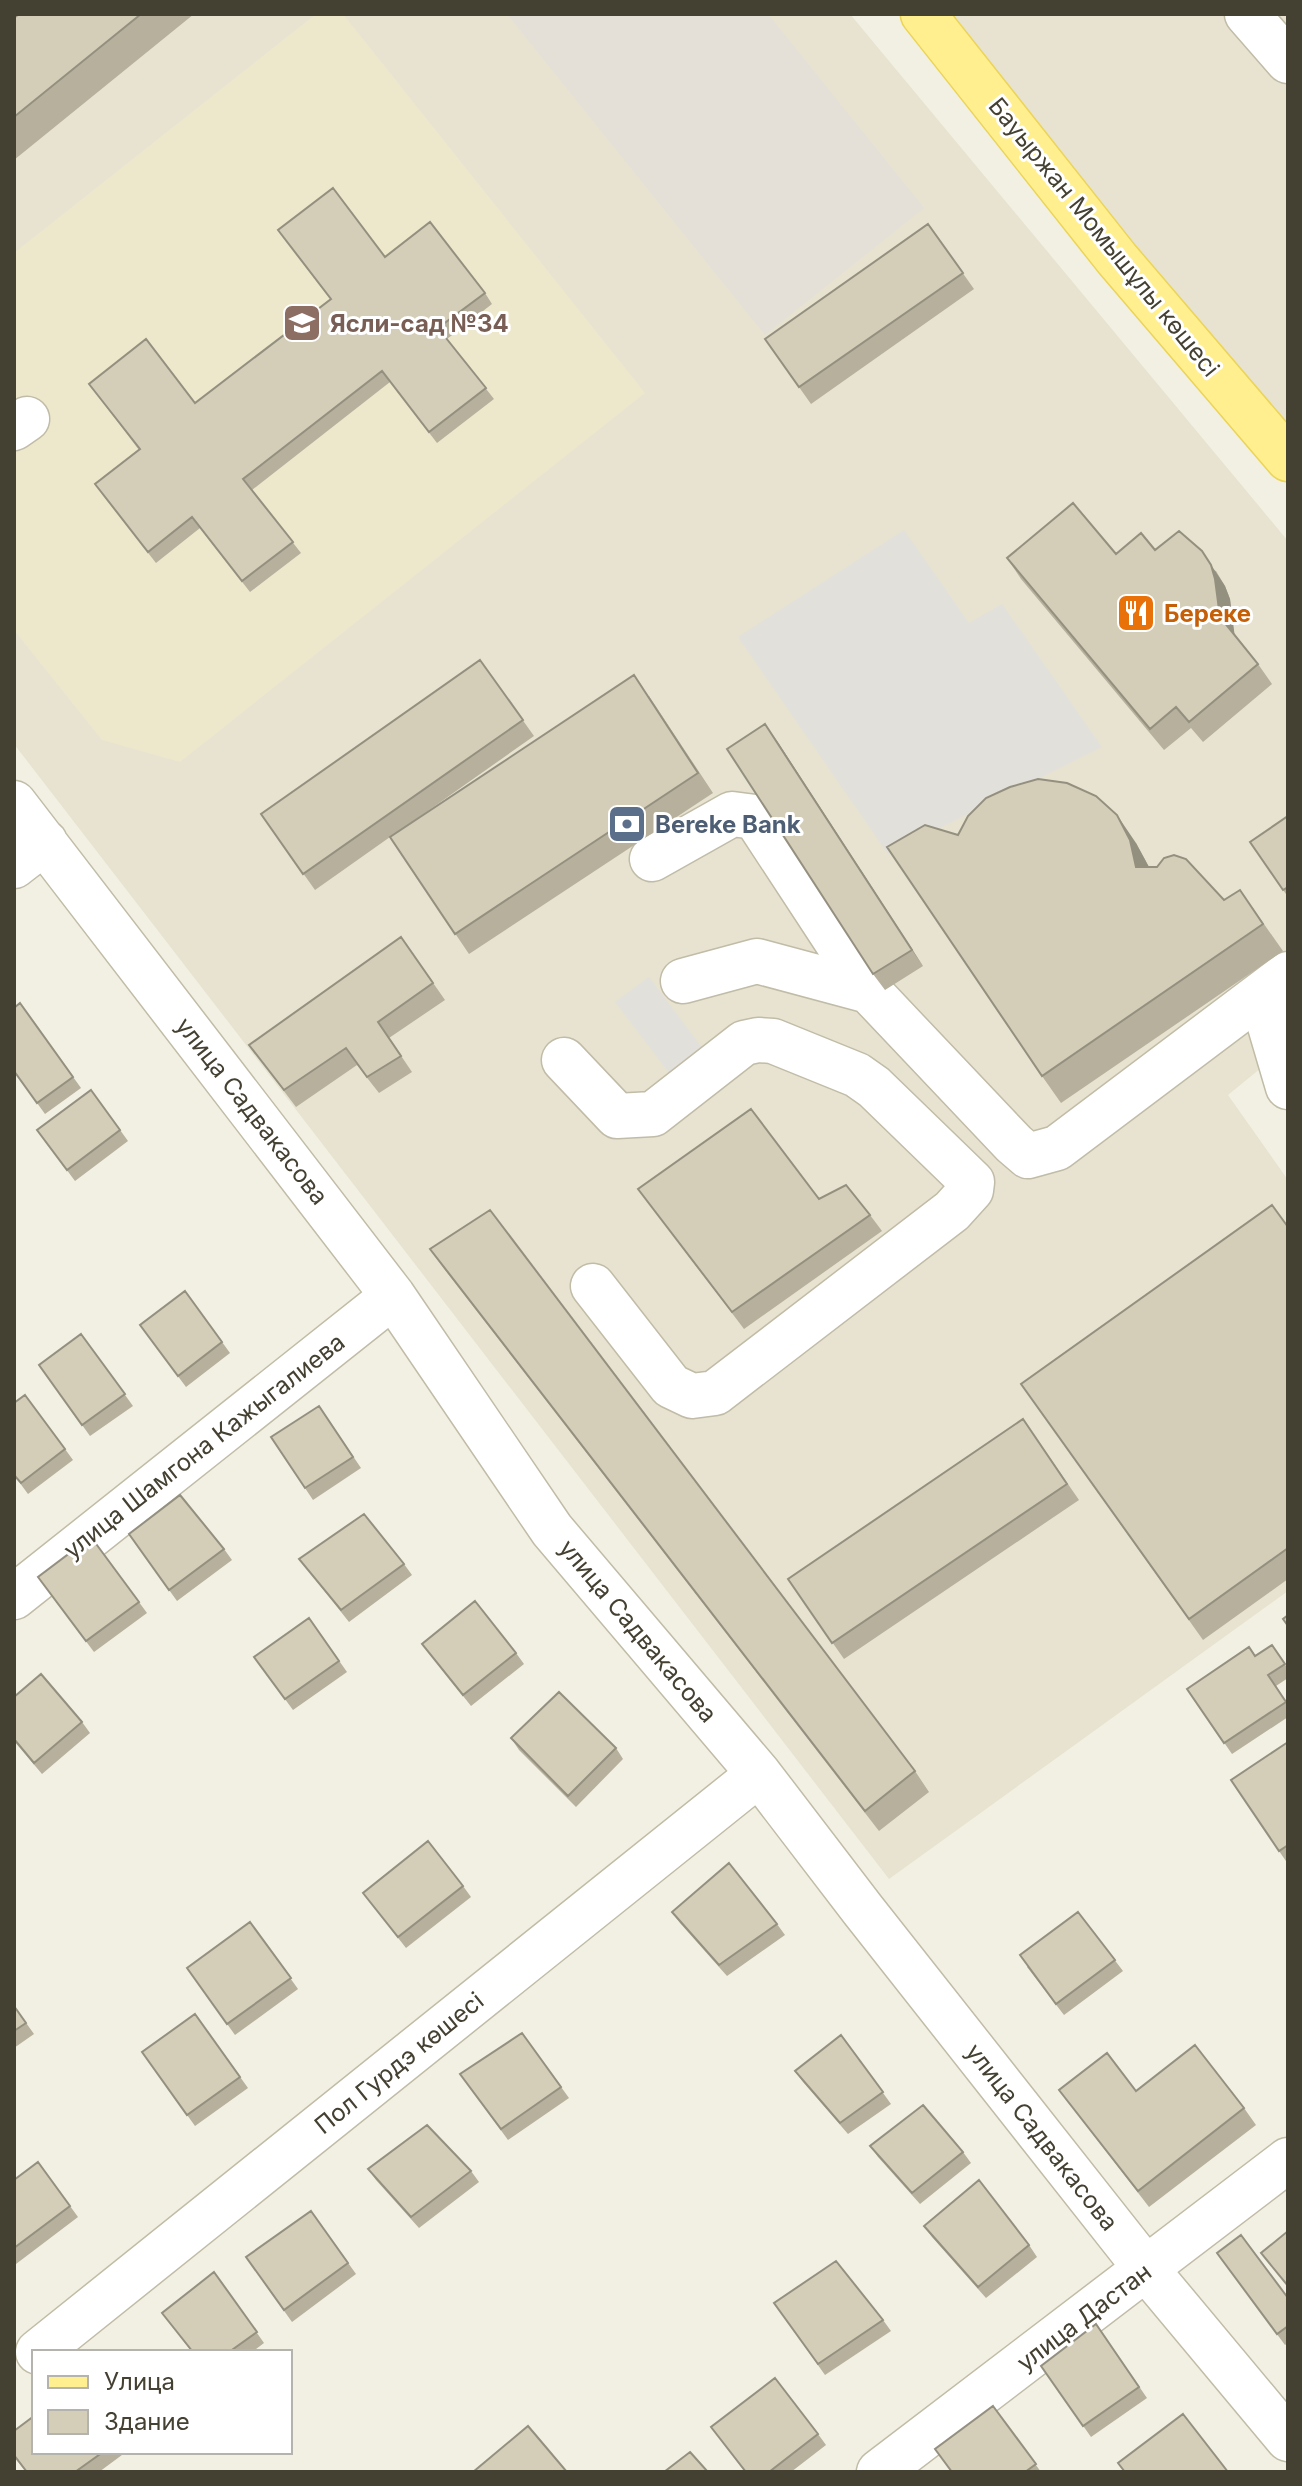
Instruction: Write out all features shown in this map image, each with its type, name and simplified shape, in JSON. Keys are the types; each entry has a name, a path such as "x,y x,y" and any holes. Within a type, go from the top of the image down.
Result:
{"main road":[{"name":"Бауыржан Момышұлы көшесі","path":"923,14 1117,259 1288,459"}],"street":[{"path":"1247,14 1288,61"},
{"name":"улица Садвакасова","path":"14,803 29,854 393,1296 552,1530 759,1774 1147,2270 1288,2439"},
{"path":"652,859 732,814 755,817 869,991 1028,1156 1057,1148 1286,976"},
{"path":"683,981 757,961 869,991"},
{"path":"1286,976 1270,1026 1288,1087"},
{"path":"564,1060 617,1116 653,1114 744,1043 773,1041 857,1075 874,1087 972,1182"},
{"path":"593,1286 671,1386 692,1396 715,1393 952,1211 971,1190 972,1182 1014,1144"},
{"name":"улица Шамгона Кажыгалиева","path":"14,1597 393,1296"},
{"name":"Пол Гурдэ көшесі","path":"41,2350 759,1774"},
{"name":"улица Дастан","path":"879,2472 1288,2160"},
{"name":"Пол Гурдэ көшесі","path":"14,2371 32,2357"}],"shaded area":[{"path":"14,14 850,14 1288,541 1288,1046 1228,1095 1288,1180 1288,1591 889,1879 14,744"},
{"name":"Ясли-сад №34","path":"316,14 343,14 645,393 180,762 102,740 14,630 14,253"},
{"path":"507,14 768,14 924,208 765,335"},
{"path":"939,14 1288,14 1288,450"},
{"path":"904,530 969,623 1002,604 1102,747 888,854 738,637"},
{"path":"649,977 709,1057 676,1082 615,1002"}],"building":[{"path":"19,14 141,14 14,117 14,18"},
{"path":"333,188 385,257 430,222 485,293 438,328 486,388 429,432 382,371 243,479 293,542 242,581 192,517 148,552 95,484 140,449 89,384 146,339 195,403 331,299 278,230"},
{"path":"928,224 963,273 799,387 765,339"},
{"path":"1073,503 1116,554 1141,533 1155,550 1179,531 1202,551 1211,565 1220,617 1258,664 1189,722 1176,707 1150,729 1007,558"},
{"path":"480,660 523,720 303,874 261,814"},
{"path":"634,675 698,773 455,934 390,837"},
{"path":"765,724 912,950 873,974 727,749"},
{"path":"1038,779 1067,783 1096,796 1117,815 1130,840 1136,867 1157,867 1164,858 1174,855 1186,859 1224,900 1240,890 1263,924 1042,1076 887,847 925,825 958,835 968,816 986,798"},
{"path":"1288,816 1288,887 1283,890 1250,842"},
{"path":"401,937 433,983 378,1022 401,1056 367,1077 346,1048 284,1090 249,1045"},
{"path":"20,1003 73,1077 37,1103 14,1071 14,1008"},
{"path":"91,1090 120,1130 67,1170 37,1130"},
{"path":"751,1109 819,1199 846,1185 870,1215 732,1312 638,1189"},
{"path":"1272,1205 1288,1227 1288,1548 1189,1619 1021,1384"},
{"path":"490,1210 915,1771 865,1811 430,1249"},
{"path":"185,1291 222,1342 178,1376 140,1325"},
{"path":"81,1334 125,1394 82,1425 39,1365"},
{"path":"25,1395 65,1449 21,1483 14,1475 14,1403"},
{"path":"319,1406 353,1457 305,1488 271,1437"},
{"path":"1023,1419 1067,1484 832,1643 788,1579"},
{"path":"180,1495 224,1549 169,1590 129,1534"},
{"path":"364,1514 404,1564 341,1610 299,1559"},
{"path":"91,1537 139,1602 86,1641 38,1577"},
{"path":"475,1601 516,1653 463,1695 422,1644"},
{"path":"309,1618 339,1661 285,1699 254,1657"},
{"path":"1272,1645 1285,1664 1268,1675 1286,1702 1224,1743 1187,1689 1249,1647 1255,1656"},
{"path":"41,1674 82,1722 34,1763 14,1739 14,1697"},
{"path":"559,1692 616,1748 568,1796 511,1738"},
{"path":"1288,1742 1288,1845 1279,1851 1231,1780"},
{"path":"428,1841 463,1886 398,1937 363,1893"},
{"path":"729,1863 777,1924 719,1965 672,1912"},
{"path":"1078,1912 1115,1960 1056,2004 1020,1955"},
{"path":"250,1922 291,1978 227,2024 187,1968"},
{"path":"14,2006 26,2023 14,2031"},
{"path":"195,2014 240,2077 187,2115 142,2052"},
{"path":"522,2033 561,2087 501,2129 460,2074"},
{"path":"841,2035 883,2092 840,2123 795,2071"},
{"path":"1195,2045 1244,2108 1138,2191 1059,2090 1107,2053 1136,2091"},
{"path":"923,2105 963,2152 912,2193 870,2146"},
{"path":"427,2125 471,2171 411,2217 368,2169"},
{"path":"38,2162 70,2206 14,2248 14,2180"},
{"path":"979,2180 1029,2245 978,2287 924,2226"},
{"path":"311,2211 348,2263 284,2310 246,2257"},
{"path":"1288,2231 1288,2286 1261,2253"},
{"path":"1241,2235 1288,2298 1288,2326 1277,2334 1217,2253"},
{"path":"836,2261 883,2320 818,2364 774,2303"},
{"path":"214,2272 257,2332 232,2350 191,2350 162,2313"},
{"path":"1096,2324 1139,2387 1083,2426 1041,2366"},
{"path":"775,2378 818,2434 769,2472 746,2472 711,2427"},
{"path":"993,2406 1036,2464 1025,2472 952,2472 935,2449"},
{"path":"1183,2414 1228,2472 1125,2472 1118,2463"},
{"path":"32,2418 32,2454 100,2454 75,2472 27,2472 14,2455 14,2431"},
{"path":"528,2426 567,2472 473,2472"},
{"path":"690,2452 708,2472 664,2472"}],"place":[{"name":"Ясли-сад №34","path":"302,323"},
{"name":"Береке","path":"1136,613"},
{"name":"Bereke Bank","path":"627,824"}]}
